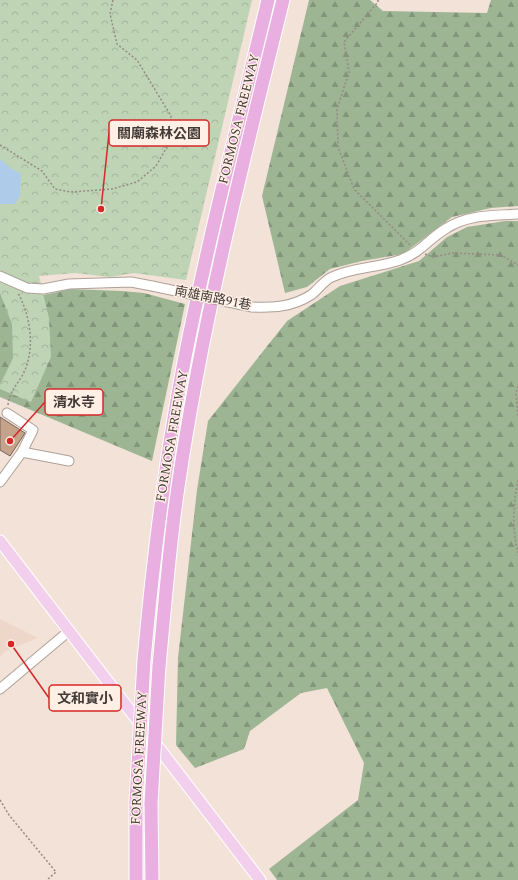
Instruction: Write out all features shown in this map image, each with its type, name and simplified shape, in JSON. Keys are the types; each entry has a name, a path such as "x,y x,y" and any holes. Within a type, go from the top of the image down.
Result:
{"highway":[{"name":"FORMOSA FREEWAY","path":"152,880 152,803 159,666 178,486 198,368 233,208 283,0"},
{"name":"FORMOSA FREEWAY","path":"136,880 136,802 144,660 154,549 162,486 184,362 218,200 266,3"}],"main road":[{"path":"0,540 260,880"}],"street":[{"name":"南雄南路91巷","path":"0,276 27,288 44,289 70,284 131,282 252,307 275,308 287,305 311,295 330,278 342,273 399,260 418,252 446,228 458,222 486,215 518,214"},
{"path":"0,482 22,452 33,430 7,413"},
{"path":"22,452 69,461"},
{"path":"0,689 69,631"}],"path":[{"path":"0,145 42,171 55,189 71,192 112,189 137,182 156,166 171,140 171,116 136,60 117,44 110,14 112,0"},
{"path":"378,0 378,2 344,42 349,72 338,109 338,147 354,189 418,252 433,257 452,253 501,255 518,265"},
{"path":"7,413 8,396 23,375 31,352 28,321 20,297 11,281"},
{"path":"518,386 516,393 518,418"},
{"path":"518,480 514,497 514,539 518,552"},
{"path":"0,800 9,815 56,872 47,880"}],"shaded area":[{"path":"0,619 38,638 5,651 0,657"}],"green space":[{"path":"0,0 252,0 186,280 134,273 110,277 75,273 39,276 49,318 51,357 31,402 0,389 0,385 13,358 12,324 0,293"},
{"path":"309,0 370,0 383,11 487,13 491,0 518,0 518,206 491,208 452,217 403,254 362,261 330,269 307,287 285,293 262,196"},
{"path":"505,221 518,221 518,880 277,880 269,869 358,800 364,763 327,688 301,693 250,731 244,749 195,768 176,745 178,658 197,490 208,421 287,321 340,286 419,261 447,237 467,227"},
{"path":"0,285 25,296 44,295 71,289 122,291 144,293 185,304 152,461 0,397"}],"water":[{"path":"0,159 21,174 20,195 15,204 0,204"}],"building":[{"path":"0,417 25,433 10,456 0,450"}],"place":[{"name":"關廟森林公園","path":"101,209"},
{"name":"清水寺","path":"10,441"},
{"name":"文和實小","path":"11,644"}]}
